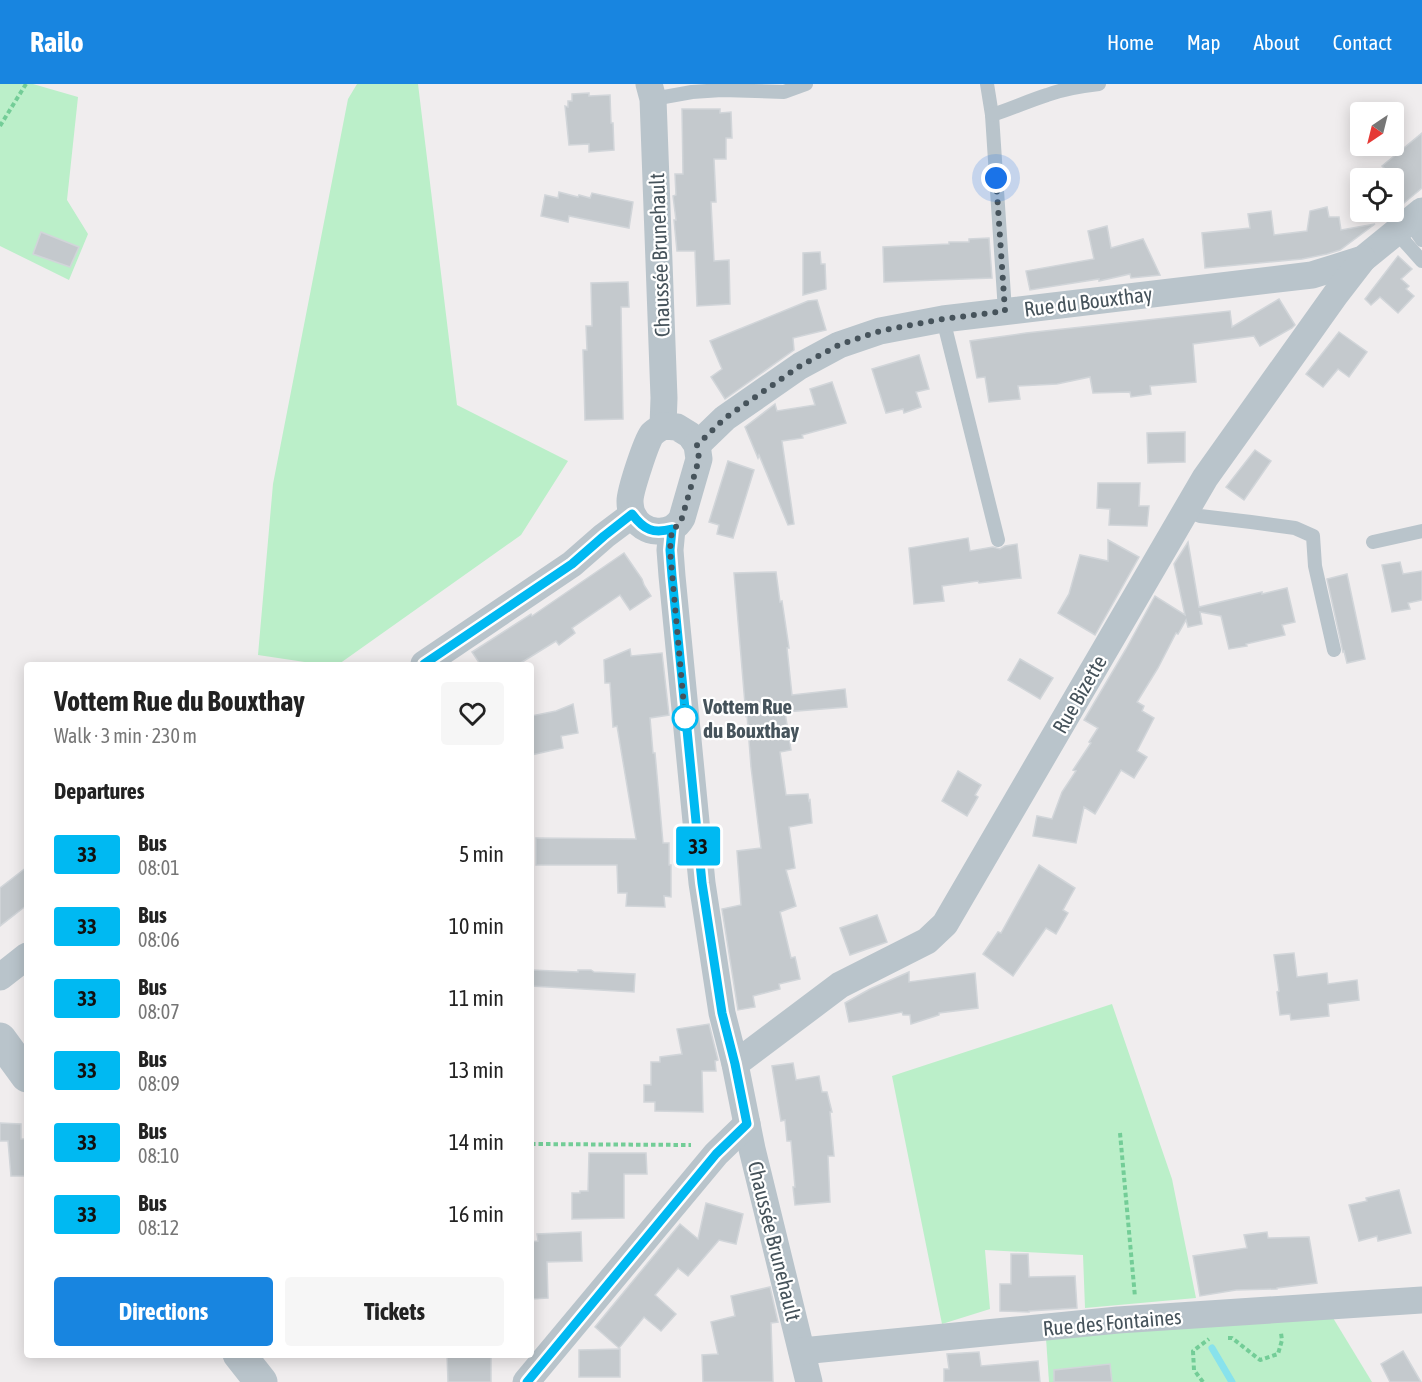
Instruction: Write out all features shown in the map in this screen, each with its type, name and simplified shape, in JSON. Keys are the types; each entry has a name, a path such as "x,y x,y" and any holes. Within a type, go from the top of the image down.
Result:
{"street":[{"name":"Chaussée Brunehault","path":"651,91 664,398 663,426"},
{"name":"Rue du Bouxthay","path":"697,445 725,418 800,366 839,345 880,331 943,319 1312,275 1363,259 1414,229"},
{"name":"Rue Bizette","path":"735,1064 840,986 927,941 945,924 1205,478 1363,259"},
{"path":"672,529 660,532 649,530 639,524 632,514 630,500 644,449 652,433 663,426 677,427 690,435 697,445"},
{"name":"Chaussée Brunehault","path":"697,445 699,459 682,518 679,525 672,529 670,550 702,883 722,1013 809,1382"},
{"path":"427,662 572,564 632,514"},
{"path":"0,976 24,958"},
{"path":"0,1039 24,1072"},
{"path":"526,1382 716,1154 747,1124"},
{"name":"Rue des Fontaines","path":"802,1351 1137,1319 1422,1300"},
{"path":"242,1358 261,1382"}],"lane":[{"path":"651,91 784,92 806,84"},
{"path":"987,84 992,115 1005,311"},
{"path":"992,115 1048,94 1099,84"},
{"path":"1414,229 1422,261"},
{"path":"943,319 998,540"},
{"path":"1186,511 1200,516 1295,528 1313,536 1315,566 1334,650"},
{"path":"1373,542 1422,531"}],"path":[{"path":"0,126 26,84"},
{"path":"1120,1133 1137,1319"},
{"path":"534,1144 702,1146 716,1154"},
{"path":"1203,1382 1194,1370 1193,1351 1208,1339 1232,1338 1260,1360 1278,1354 1282,1340 1276,1310"}],"green space":[{"path":"0,84 33,84 78,97 67,200 88,234 69,280 0,246"},
{"path":"357,84 418,84 457,405 568,461 521,535 342,662 305,662 258,655 273,484 348,99"},
{"path":"1112,1004 1172,1179 1196,1298 1085,1308 1083,1255 985,1250 990,1309 942,1324 892,1076"},
{"path":"1327,1308 1372,1382 1049,1382 1046,1338"}],"building":[{"path":"589,93 589,96 610,95 614,150 589,152 589,144 569,145 565,106 568,107 568,101 572,101 572,94"},
{"path":"682,109 720,109 720,113 731,112 732,138 726,138 726,159 714,159 716,202 711,202 714,261 729,260 730,304 697,306 695,251 677,251 673,196 676,195 675,174 683,174"},
{"path":"1422,133 1422,188 1404,203 1404,168 1384,168 1382,166 1394,156 1404,156 1404,148"},
{"path":"559,192 590,198 592,193 633,202 629,228 569,216 568,222 541,216 545,195 558,198"},
{"path":"1327,207 1329,217 1339,217 1341,230 1375,224 1340,250 1327,254 1302,259 1205,268 1202,233 1250,228 1248,214 1271,211 1274,235 1307,231 1310,211"},
{"path":"1107,226 1111,248 1143,239 1160,275 1131,278 1130,274 1099,281 1099,279 1030,290 1026,271 1094,259 1088,231"},
{"path":"41,232 79,247 70,267 33,254"},
{"path":"989,238 992,278 884,282 883,247 949,244 949,242 969,242 969,239"},
{"path":"820,252 821,264 825,264 826,289 803,295 803,253"},
{"path":"1398,256 1412,269 1401,279 1409,286 1406,289 1414,296 1398,313 1380,297 1371,305 1365,299"},
{"path":"628,282 629,307 621,307 623,419 585,420 583,350 587,350 586,326 592,326 591,283"},
{"path":"1279,299 1295,325 1292,328 1260,346 1254,336 1193,344 1196,382 1150,386 1151,394 1131,397 1130,392 1093,393 1090,377 1057,384 1018,386 1020,399 989,402 985,377 977,378 970,341 1230,311 1232,327"},
{"path":"817,300 826,330 793,338 794,350 725,399 711,377 722,369 710,341 808,301"},
{"path":"1339,332 1367,352 1349,377 1338,369 1323,387 1306,374"},
{"path":"919,355 929,389 916,392 921,407 904,413 903,409 886,413 872,369"},
{"path":"832,382 846,423 802,435 803,438 782,441 794,524 788,525 745,427 775,404 777,411 815,405 810,389"},
{"path":"1185,432 1185,462 1148,463 1147,433"},
{"path":"1255,450 1271,461 1244,500 1226,487"},
{"path":"728,461 754,470 733,538 717,534 719,525 709,522"},
{"path":"1098,483 1140,483 1139,506 1149,506 1147,526 1109,525 1110,509 1097,508"},
{"path":"968,538 970,551 993,547 1000,549 1017,544 1021,578 942,586 944,601 914,604 909,548"},
{"path":"1108,540 1139,557 1095,635 1058,613 1069,594 1080,555 1108,561"},
{"path":"1188,542 1199,607 1287,588 1295,622 1282,625 1285,635 1229,649 1221,616 1200,612 1202,624 1188,627 1186,620 1178,634 1176,633 1137,702 1144,706 1142,711 1154,718 1137,751 1147,757 1134,778 1121,770 1095,814 1084,807 1076,843 1033,836 1037,816 1052,819 1062,792 1076,771 1073,770 1091,743 1089,742 1098,728 1084,720 1155,596 1185,615 1174,564"},
{"path":"624,553 651,596 630,610 620,595 572,628 575,633 559,645 556,641 522,662 479,662 472,652 531,614 532,616"},
{"path":"1400,562 1403,574 1422,571 1422,600 1408,603 1410,609 1392,612 1382,565"},
{"path":"776,572 789,648 787,648 792,695 845,689 847,707 785,712 791,750 780,752 786,795 808,794 812,823 789,827 795,868 786,870 796,906 780,912 791,958 795,957 800,979 779,984 780,989 753,996 755,1007 738,1010 722,909 741,905 737,851 761,848 751,767 734,573"},
{"path":"1347,574 1365,659 1347,663 1327,579"},
{"path":"630,649 631,656 662,653 669,715 650,718 663,843 669,843 669,865 671,865 671,897 664,896 665,907 626,906 627,893 618,893 617,865 536,865 536,838 636,839 617,726 613,727 610,683 605,683 604,660"},
{"path":"1020,659 1053,678 1040,699 1008,680"},
{"path":"573,704 578,733 561,736 563,748 534,754 534,715 556,711"},
{"path":"958,771 981,785 975,795 978,797 967,816 942,801"},
{"path":"1039,865 1075,888 1063,910 1068,913 1056,934 1046,928 1013,976 983,954 998,932 1001,933"},
{"path":"24,869 24,907 0,926 0,888"},
{"path":"877,915 887,942 850,955 840,928"},
{"path":"1294,953 1297,977 1327,973 1328,984 1357,980 1359,1000 1328,1004 1329,1016 1291,1020 1290,1014 1280,1015 1274,955"},
{"path":"534,970 578,972 578,970 591,970 635,974 634,992 534,986"},
{"path":"909,972 909,982 975,973 978,1008 939,1013 939,1015 911,1024 910,1015 903,1015 902,1012 849,1022 845,1003"},
{"path":"709,1024 718,1060 715,1061 716,1071 702,1071 703,1112 655,1111 655,1102 644,1102 644,1085 651,1085 651,1062 660,1062 660,1057 682,1054 677,1029"},
{"path":"793,1063 796,1080 819,1076 822,1092 827,1092 832,1112 830,1112 834,1156 828,1156 830,1202 795,1205 791,1141 787,1141 785,1120 781,1121 772,1066"},
{"path":"0,1123 21,1124 21,1139 24,1139 24,1176 11,1176 8,1141 0,1141"},
{"path":"589,1153 646,1153 647,1174 624,1174 624,1218 572,1219 572,1193 588,1191"},
{"path":"1399,1190 1411,1233 1378,1241 1377,1236 1359,1241 1349,1205 1367,1201 1366,1198"},
{"path":"706,1203 743,1214 736,1244 719,1240 688,1276 678,1268 655,1295 676,1314 661,1331 644,1317 619,1348 595,1327 680,1224 698,1239"},
{"path":"581,1232 582,1261 547,1262 548,1298 534,1299 534,1242 538,1241 537,1234"},
{"path":"1267,1232 1268,1238 1309,1237 1317,1283 1277,1289 1236,1290 1200,1296 1193,1256 1247,1248 1244,1235"},
{"path":"1011,1254 1028,1254 1029,1277 1075,1276 1077,1308 1029,1312 1000,1311 1000,1284 1011,1284"},
{"path":"770,1287 778,1322 771,1323 773,1382 703,1382 702,1355 718,1354 711,1322 735,1316 731,1296"},
{"path":"620,1349 620,1377 579,1377 579,1350"},
{"path":"1403,1351 1421,1382 1390,1382 1381,1364"},
{"path":"979,1352 981,1366 1038,1361 1040,1382 944,1382 944,1369 949,1369 947,1354"},
{"path":"447,1358 491,1358 491,1382 448,1382"},
{"path":"1110,1364 1112,1382 1054,1382 1054,1370"}],"waterway":[{"path":"1212,1348 1232,1382"}],"bus line":[{"name":"33","path":"427,662 572,564 632,514 639,524 649,530 660,532 672,529 670,550 672,576 702,883 722,1013 747,1124 716,1154 527,1382"}],"place":[{"name":"Vottem Rue du Bouxthay","path":"685,718"}],"route":[{"path":"685,718 670,550 672,529 679,525 682,518 699,459 697,445 725,418 800,366 839,345 880,331 943,319 1005,311 996,178"}]}
